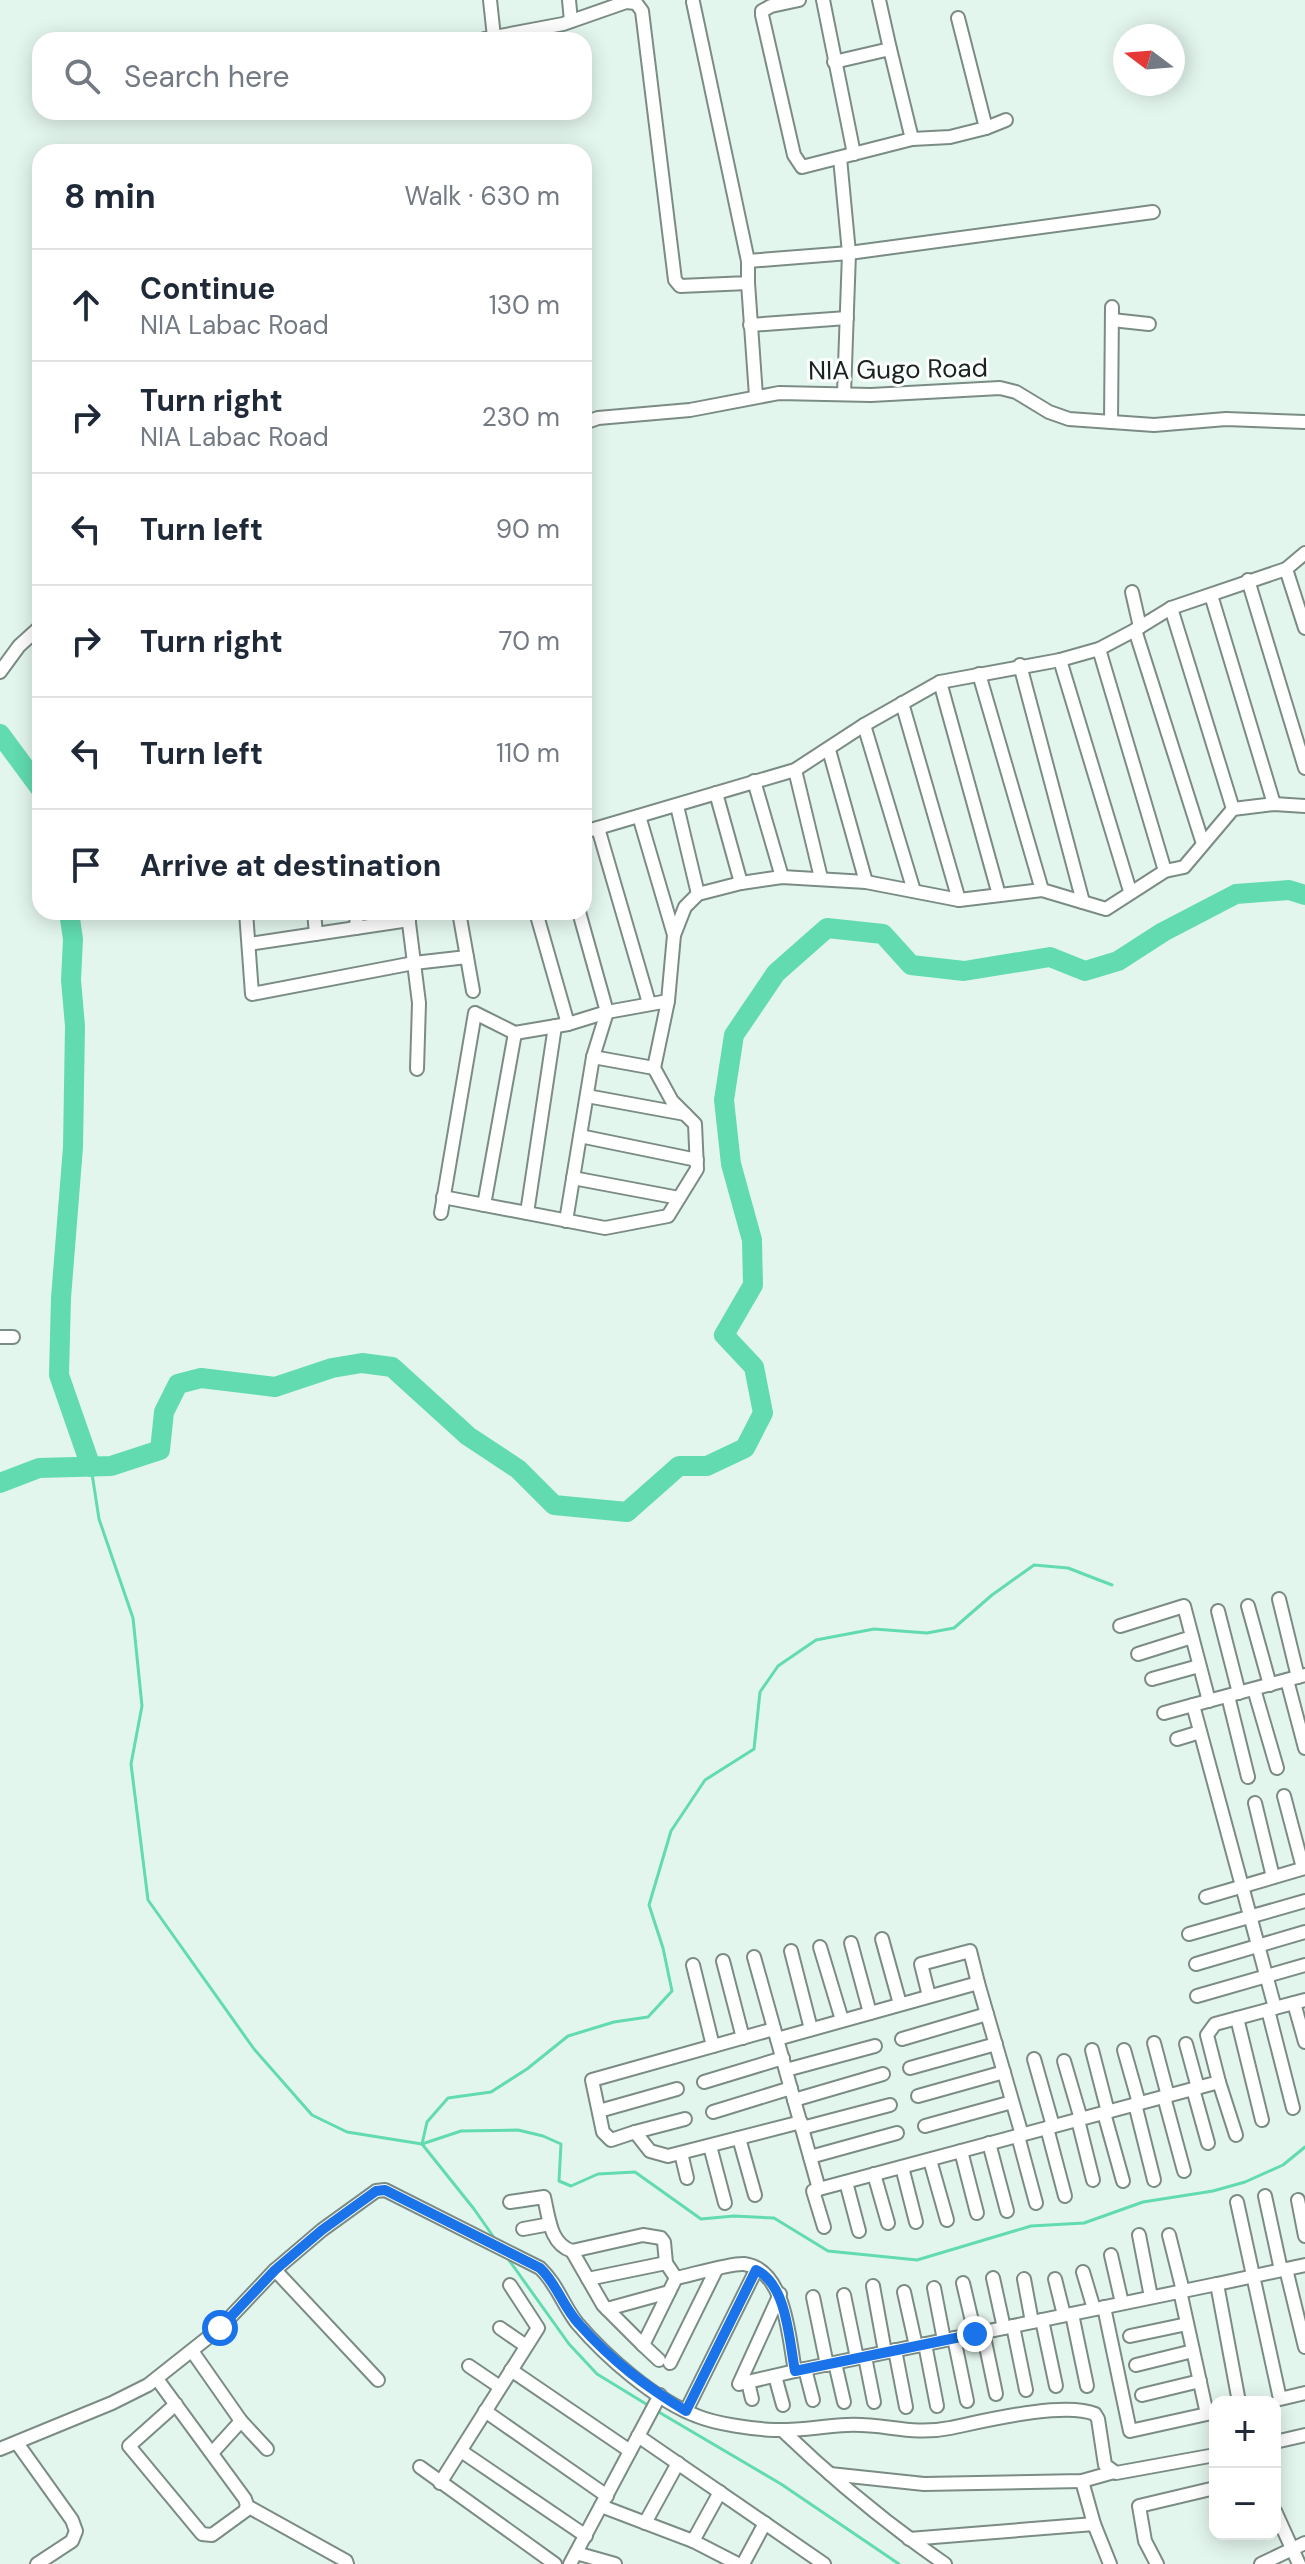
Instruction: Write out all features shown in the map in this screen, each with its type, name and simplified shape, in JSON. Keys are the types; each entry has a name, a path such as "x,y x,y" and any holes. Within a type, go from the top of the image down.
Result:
{"street":[{"path":"489,32 490,0"},
{"path":"569,0 571,21"},
{"path":"799,0 762,11 794,155 802,167 912,139 950,137 1006,120"},
{"path":"823,0 854,154"},
{"path":"879,0 912,139"},
{"path":"518,32 571,21 626,2 636,3 642,11 675,280 680,286 748,283"},
{"path":"693,2 748,261 756,396"},
{"path":"958,18 986,128"},
{"path":"834,62 890,49"},
{"path":"840,158 849,253 844,394"},
{"path":"748,261 849,253 1153,212"},
{"path":"1111,422 1112,314 1149,324"},
{"path":"750,325 847,318"},
{"name":"NIA Gugo Road","path":"592,420 690,410 779,393 844,394 1000,388 1016,392 1049,412 1069,419 1154,425 1226,419 1305,422"},
{"path":"592,830 795,770 864,725 940,682 1060,660 1099,649 1171,608 1286,569 1305,553"},
{"path":"1286,569 1305,628"},
{"path":"1248,580 1305,768"},
{"path":"1132,592 1138,629 1203,844"},
{"path":"1211,595 1274,804"},
{"path":"1171,608 1233,809"},
{"path":"0,672 32,634"},
{"path":"1099,649 1165,871"},
{"path":"1060,660 1130,891"},
{"path":"1020,665 1083,902"},
{"path":"979,674 1042,890"},
{"path":"940,682 999,895"},
{"path":"902,703 959,900"},
{"path":"864,725 914,891"},
{"path":"829,750 866,882"},
{"path":"795,770 821,878"},
{"path":"754,781 782,877"},
{"path":"716,793 741,883"},
{"path":"443,1197 605,1228 668,1216 697,1169 695,1124 672,1101 654,1068 668,1001 674,935 685,907 698,894 782,877 821,878 866,882 959,900 1042,890 1106,909 1165,871 1184,867 1233,809 1274,804 1305,806"},
{"path":"677,806 698,894"},
{"path":"639,816 674,935"},
{"path":"598,828 649,1003"},
{"path":"247,920 252,994 414,963 467,957"},
{"path":"315,920 316,934"},
{"path":"356,920 356,928"},
{"path":"249,944 391,920"},
{"path":"409,920 419,1003 417,1069"},
{"path":"460,920 473,991"},
{"path":"527,1213 562,1025 538,920"},
{"path":"566,1221 593,1057 607,1012 581,920"},
{"path":"441,1213 475,1013 515,1033 668,1001"},
{"path":"484,1205 515,1033"},
{"path":"593,1057 654,1068"},
{"path":"587,1096 685,1114"},
{"path":"580,1136 697,1160"},
{"path":"573,1178 679,1198"},
{"path":"1279,1599 1297,1678 1304,1743"},
{"path":"1120,1626 1184,1606 1209,1701"},
{"path":"1248,1606 1270,1685"},
{"path":"1218,1611 1248,1777"},
{"path":"1138,1654 1192,1637"},
{"path":"1152,1679 1199,1666"},
{"path":"1164,1713 1297,1678"},
{"path":"1254,1689 1277,1768"},
{"path":"1193,1705 1266,1975 1293,2108"},
{"path":"1177,1739 1200,1732"},
{"path":"1206,1897 1304,1868 1284,1796"},
{"path":"1255,1803 1273,1877"},
{"path":"1189,1934 1305,1901"},
{"path":"1196,1964 1305,1932"},
{"path":"882,1939 900,2004"},
{"path":"851,1943 870,2013"},
{"path":"820,1947 842,2020"},
{"path":"791,1951 811,2029"},
{"path":"929,1996 921,1964 970,1951 1036,2203"},
{"path":"754,1957 819,2189"},
{"path":"723,1961 743,2038"},
{"path":"693,1965 713,2046"},
{"path":"1197,1996 1305,1965"},
{"path":"685,2119 611,2140 603,2132 592,2080 743,2038 811,2029 978,1983"},
{"path":"1236,2135 1207,2035 1215,2024 1299,2002 1305,2042"},
{"path":"902,2039 987,2014"},
{"path":"1237,2018 1262,2120"},
{"path":"1154,2043 1184,2171"},
{"path":"910,2068 996,2044"},
{"path":"1186,2044 1208,2143"},
{"path":"704,2082 875,2046"},
{"path":"1092,2050 1123,2181"},
{"path":"1124,2050 1154,2180"},
{"path":"1034,2059 1065,2196"},
{"path":"1064,2061 1093,2180"},
{"path":"918,2096 1004,2072"},
{"path":"713,2112 883,2074"},
{"path":"824,2227 813,2191 1219,2082"},
{"path":"599,2111 677,2089"},
{"path":"925,2126 1012,2102"},
{"path":"635,2132 650,2151 668,2156 890,2105"},
{"path":"810,2157 897,2133"},
{"path":"739,2138 755,2195"},
{"path":"989,2143 1007,2211"},
{"path":"710,2146 725,2203"},
{"path":"961,2151 977,2213"},
{"path":"681,2153 687,2178"},
{"path":"930,2160 947,2220"},
{"path":"902,2167 916,2222"},
{"path":"874,2174 888,2223"},
{"path":"846,2182 859,2231"},
{"path":"0,2449 125,2397 157,2379 236,2313 275,2270 322,2230 376,2191 385,2190 540,2268 556,2286 577,2322 621,2367 658,2398 699,2417 782,2430 851,2425 927,2433 997,2418 1065,2410 1091,2412 1098,2419 1105,2465 1114,2472"},
{"path":"1265,2196 1284,2269 1300,2299 1305,2347"},
{"path":"510,2202 544,2197 555,2239 562,2248 572,2251 643,2235 654,2236 664,2242 666,2263 676,2278"},
{"path":"1298,2200 1305,2236"},
{"path":"1237,2202 1280,2399 1305,2393"},
{"path":"523,2229 550,2224"},
{"path":"1139,2235 1151,2297"},
{"path":"1083,2272 1099,2308 1130,2431 1207,2414 1169,2235"},
{"path":"572,2251 607,2309 643,2345 665,2361 716,2270"},
{"path":"1111,2255 1122,2303"},
{"path":"588,2279 666,2263"},
{"path":"676,2278 744,2264 764,2273 780,2294 800,2370 813,2400"},
{"path":"780,2294 739,2384 1305,2265"},
{"path":"275,2270 378,2380"},
{"path":"686,2411 756,2270"},
{"path":"643,2345 676,2278"},
{"path":"993,2278 1026,2390"},
{"path":"1024,2279 1056,2386"},
{"path":"1055,2279 1087,2386"},
{"path":"963,2283 996,2394"},
{"path":"1217,2284 1238,2396"},
{"path":"440,2483 538,2328 510,2285"},
{"path":"873,2286 906,2407"},
{"path":"934,2288 967,2401"},
{"path":"607,2309 669,2292"},
{"path":"904,2292 937,2406"},
{"path":"844,2295 874,2402"},
{"path":"813,2297 844,2402"},
{"path":"1130,2336 1187,2324"},
{"path":"500,2328 526,2346"},
{"path":"192,2351 241,2421 267,2449"},
{"path":"1136,2365 1193,2351"},
{"path":"469,2366 500,2387"},
{"path":"511,2370 630,2451"},
{"path":"775,2376 783,2405"},
{"path":"157,2379 176,2404 212,2453 245,2499 245,2511 212,2535 205,2536 129,2446 176,2404"},
{"path":"1142,2395 1200,2381"},
{"path":"748,2382 752,2399"},
{"path":"615,2564 573,2559 658,2398"},
{"path":"485,2411 604,2501 645,2523 693,2541 740,2564 765,2523"},
{"path":"212,2453 241,2421"},
{"path":"782,2430 909,2539 945,2564"},
{"path":"1281,2441 1305,2435"},
{"path":"638,2436 824,2564"},
{"path":"17,2443 72,2520 76,2531 72,2541 37,2564"},
{"path":"461,2451 586,2536"},
{"path":"830,2474 924,2484 1082,2481 1114,2472 1124,2473 1209,2456"},
{"path":"645,2523 678,2463"},
{"path":"420,2467 555,2564"},
{"path":"1082,2481 1110,2564"},
{"path":"1157,2564 1145,2541 1139,2506 1209,2489"},
{"path":"693,2541 720,2492"},
{"path":"247,2506 347,2564"},
{"path":"909,2539 1094,2524"},
{"path":"1281,2525 1299,2564"},
{"path":"1261,2564 1305,2543"}],"waterway":[{"path":"0,734 32,777"},
{"path":"0,1483 39,1468 111,1466 160,1450 164,1412 178,1384 201,1378 275,1387 332,1368 362,1363 392,1367 468,1436 518,1469 554,1505 627,1512 679,1466 707,1466 745,1448 763,1413 754,1367 724,1335 753,1285 752,1240 731,1164 724,1100 734,1035 776,973 827,928 883,934 911,965 964,971 1050,957 1085,971 1118,961 1163,932 1236,894 1289,890 1305,895"},
{"path":"70,920 75,1026 73,1147 61,1298 59,1375 91,1467"},
{"path":"91,1467 99,1519 133,1618 142,1706 131,1764 148,1900 254,2049 312,2115 347,2132 422,2144 461,2131 518,2130 561,2144 559,2181 571,2186 598,2174 635,2172 701,2219 734,2216 774,2218 828,2251 917,2260 1031,2226 1084,2223 1143,2202 1213,2191 1245,2182 1283,2165 1305,2147"},
{"path":"422,2144 427,2122 448,2098 491,2092 527,2069 568,2036 614,2022 648,2017 672,1991 663,1948 649,1905 671,1831 705,1780 754,1749 760,1692 778,1666 816,1640 874,1629 927,1633 954,1628 992,1595 1034,1565 1068,1568 1112,1585"},
{"path":"422,2144 495,2239"},
{"path":"506,2256 569,2344 597,2374 651,2407"},
{"path":"657,2411 781,2484 899,2564"}],"route":[{"path":"220,2328 275,2270 322,2230 376,2191 385,2190 540,2268 556,2286 577,2322 621,2367 686,2411 756,2270 764,2273 780,2294 795,2371 975,2334"}]}
